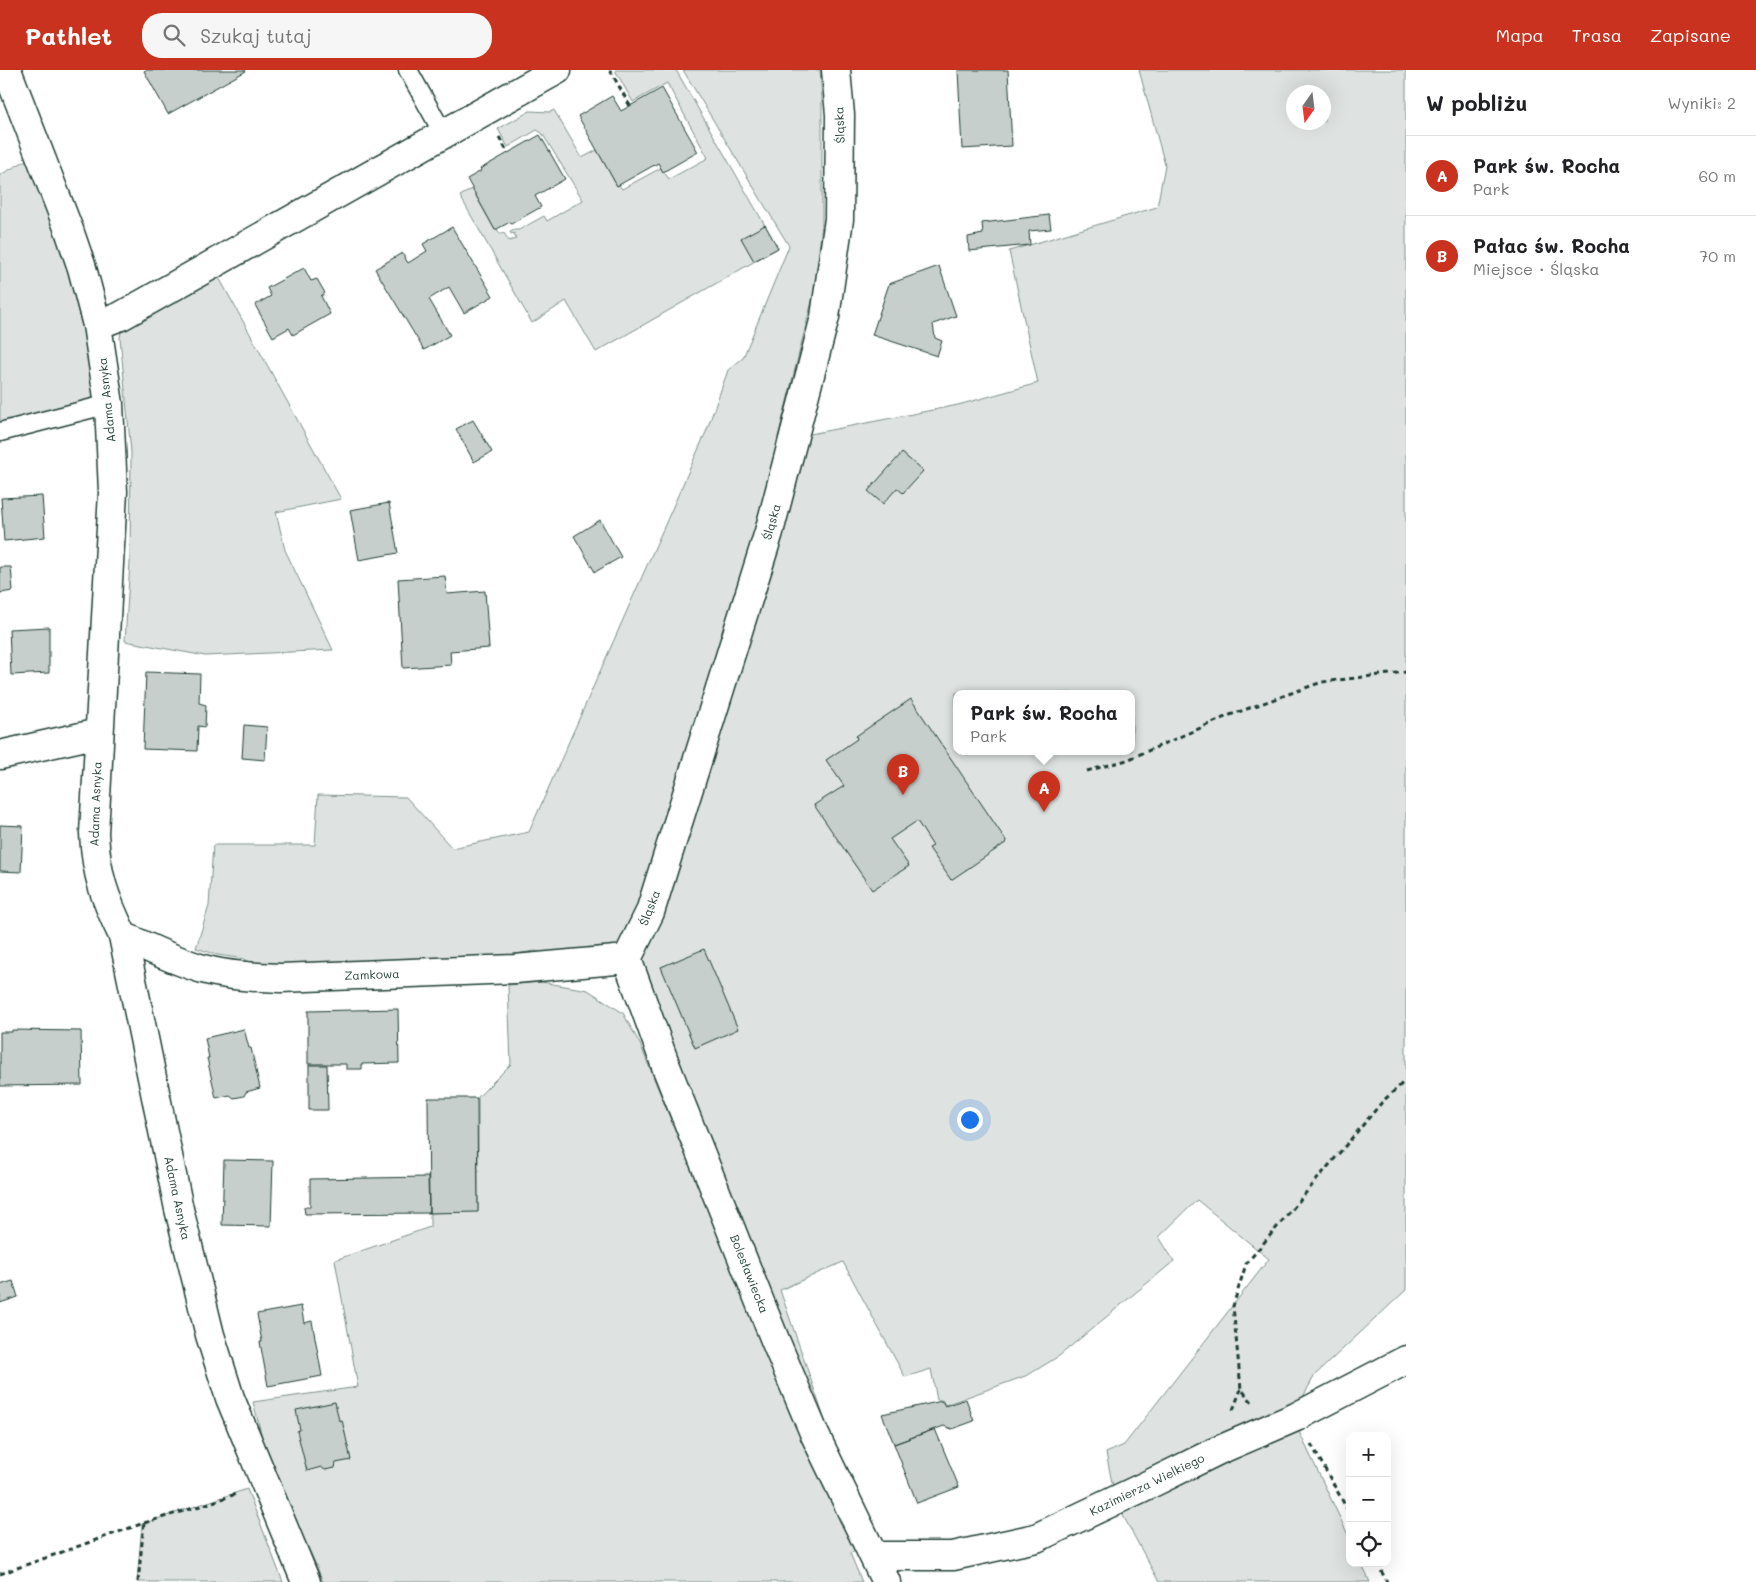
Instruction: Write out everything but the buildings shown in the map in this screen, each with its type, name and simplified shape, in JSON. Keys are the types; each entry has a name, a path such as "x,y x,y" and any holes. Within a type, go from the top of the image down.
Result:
{"street":[{"name":"Adama Asnyka","path":"7,70 82,268 97,326 109,404 113,492 94,833 95,856 99,877 107,902 123,936 179,1209 201,1303 228,1390 264,1483 306,1582"},
{"path":"97,326 121,316 557,70"},
{"name":"Śląska","path":"627,959 650,912 770,532 823,327 839,219 840,115 836,70"},
{"path":"0,755 99,733"},
{"name":"Zamkowa","path":"123,936 167,956 202,968 224,974 254,977 280,978 515,969 627,959"},
{"name":"Bolesławiecka","path":"627,959 667,1069 775,1340 815,1435 886,1582"},
{"name":"Kazimierza Wielkiego","path":"874,1556 953,1556 1036,1538 1217,1450 1286,1422 1406,1360"}],"lane":[{"path":"408,70 443,133"},
{"path":"0,432 109,404"}],"path":[{"path":"610,70 630,106"},
{"path":"1087,771 1127,760 1230,715 1322,682 1406,672"},
{"path":"1346,1508 1286,1422 1241,1390 1233,1306 1246,1264 1383,1101 1406,1080"},
{"path":"0,1574 264,1483"},
{"path":"138,1582 144,1523"},
{"path":"1379,1567 1387,1582"}],"shaded area":[{"path":"615,70 676,70 778,248 596,352 566,301 532,323 460,196 472,189 495,230 497,229 500,234 504,233 509,241 516,239 514,233 511,234 510,232 519,230 544,216 547,221 583,200 542,133 537,130 508,147 498,129 530,111 550,112 554,110 582,158 597,150 617,186 619,185 622,189 661,168 669,179 708,158 667,83 633,102"},
{"path":"683,70 820,70 822,99 822,224 815,289 778,437 795,437 958,405 1038,383 1009,251 1157,207 1165,165 1139,70 1406,70 1406,1290 1315,1375 1292,1417 1346,1531 1346,1567 1363,1567 1370,1582 1159,1582 1116,1502 1106,1453 1124,1445 1269,1259 1197,1200 1159,1237 1174,1261 1059,1356 1028,1375 945,1405 942,1400 937,1400 931,1369 905,1377 843,1262 780,1290 869,1548 850,1553 862,1582 323,1582 276,1481 253,1402 358,1387 335,1260 430,1227 430,1213 478,1210 478,1097 511,1064 508,985 541,982 588,990 623,1013 640,1044 691,1169 702,1164 623,956 571,961 535,951 476,960 245,965 245,959 218,955 196,948 209,906 213,845 315,845 318,795 406,797 452,848 529,832 706,432 728,370 743,358 789,246"},
{"path":"39,153 110,403 0,431 0,175"},
{"path":"217,274 341,499 276,512 285,550 333,650 205,656 125,641 130,562 131,452 120,338 121,331 127,323"},
{"path":"247,1489 283,1582 137,1582 142,1524"}],"place":[{"name":"Pałac św. Rocha","path":"903,795"},
{"name":"Park św. Rocha","path":"1044,812"}]}
